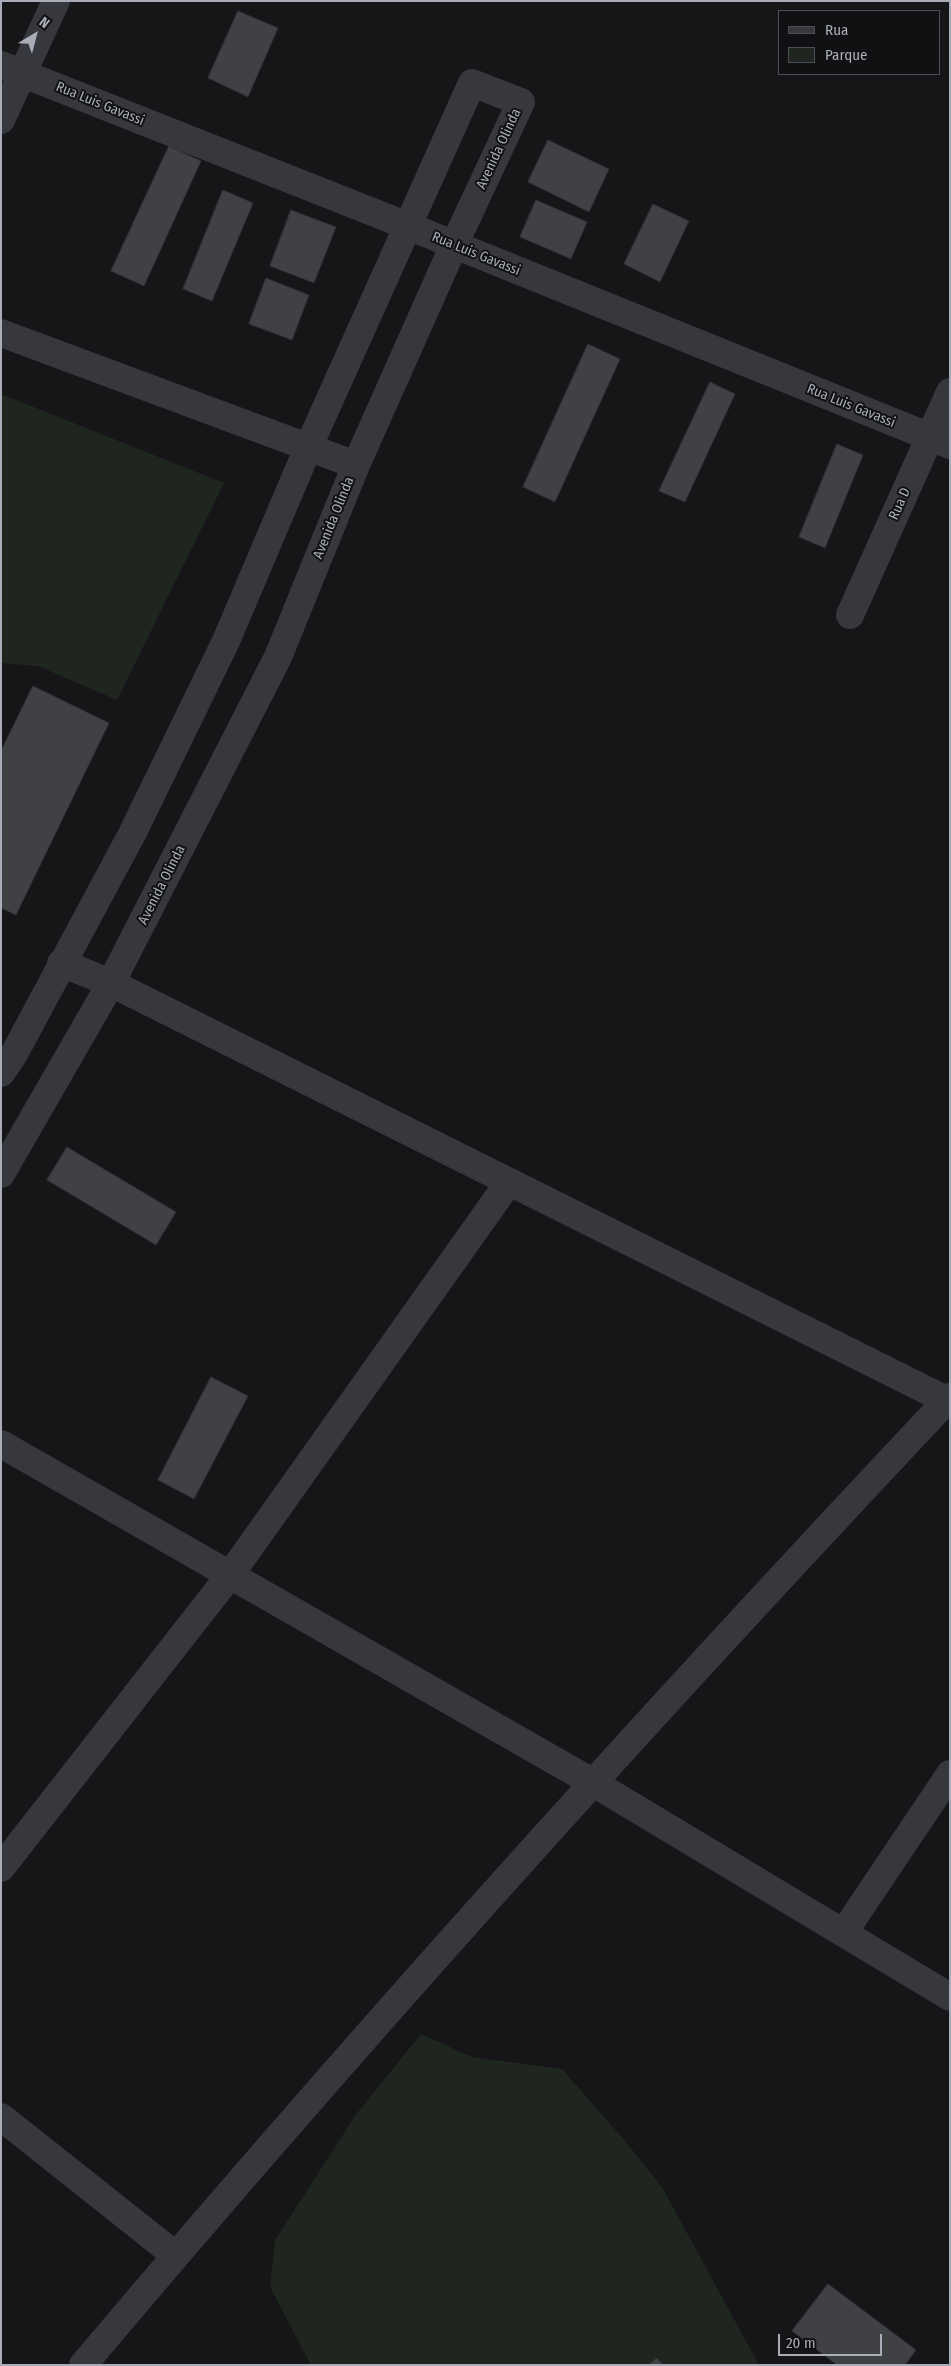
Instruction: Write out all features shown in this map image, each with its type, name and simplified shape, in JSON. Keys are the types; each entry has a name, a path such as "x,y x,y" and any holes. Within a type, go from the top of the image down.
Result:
{"street":[{"path":"1,120 12,69 56,1"},
{"name":"Rua Luis Gavassi","path":"12,69 408,226 940,441"},
{"name":"Avenida Olinda","path":"1,1073 14,1054 61,963 132,834 226,641 308,448 472,83 521,102 454,245 356,464 278,656 111,984 1,1174"},
{"path":"1,333 308,448 356,464"},
{"name":"Rua D","path":"850,615 940,441 950,392"},
{"path":"61,963 111,984 949,1400 592,1782 175,2256 83,2365"},
{"path":"1,1868 230,1575 509,1182"},
{"path":"1,1444 592,1782 950,1997"},
{"path":"844,1932 950,1774"},
{"path":"1,2117 175,2256"}],"green space":[{"path":"1,394 224,483 117,700 38,666 1,663"},
{"path":"421,2034 472,2057 562,2069 626,2142 662,2187 759,2365 311,2365 270,2287 275,2240 357,2113"}],"building":[{"path":"238,11 278,28 248,97 208,78"},
{"path":"548,140 609,169 589,212 528,182"},
{"path":"169,146 201,161 144,286 111,271"},
{"path":"223,190 253,203 212,301 183,289"},
{"path":"536,200 587,222 571,259 520,237"},
{"path":"653,204 689,221 660,282 624,264"},
{"path":"291,210 336,227 314,283 270,266"},
{"path":"266,278 309,295 292,340 249,324"},
{"path":"588,344 620,359 555,502 523,487"},
{"path":"710,382 735,394 685,502 659,491"},
{"path":"837,444 863,455 825,548 799,537"},
{"path":"33,686 109,723 16,915 1,908 1,751"},
{"path":"67,1147 176,1212 156,1245 47,1180"},
{"path":"211,1377 248,1396 194,1499 158,1480"},
{"path":"828,2284 916,2350 905,2365 837,2365 792,2331"},
{"path":"657,2358 663,2365 649,2365"}]}
